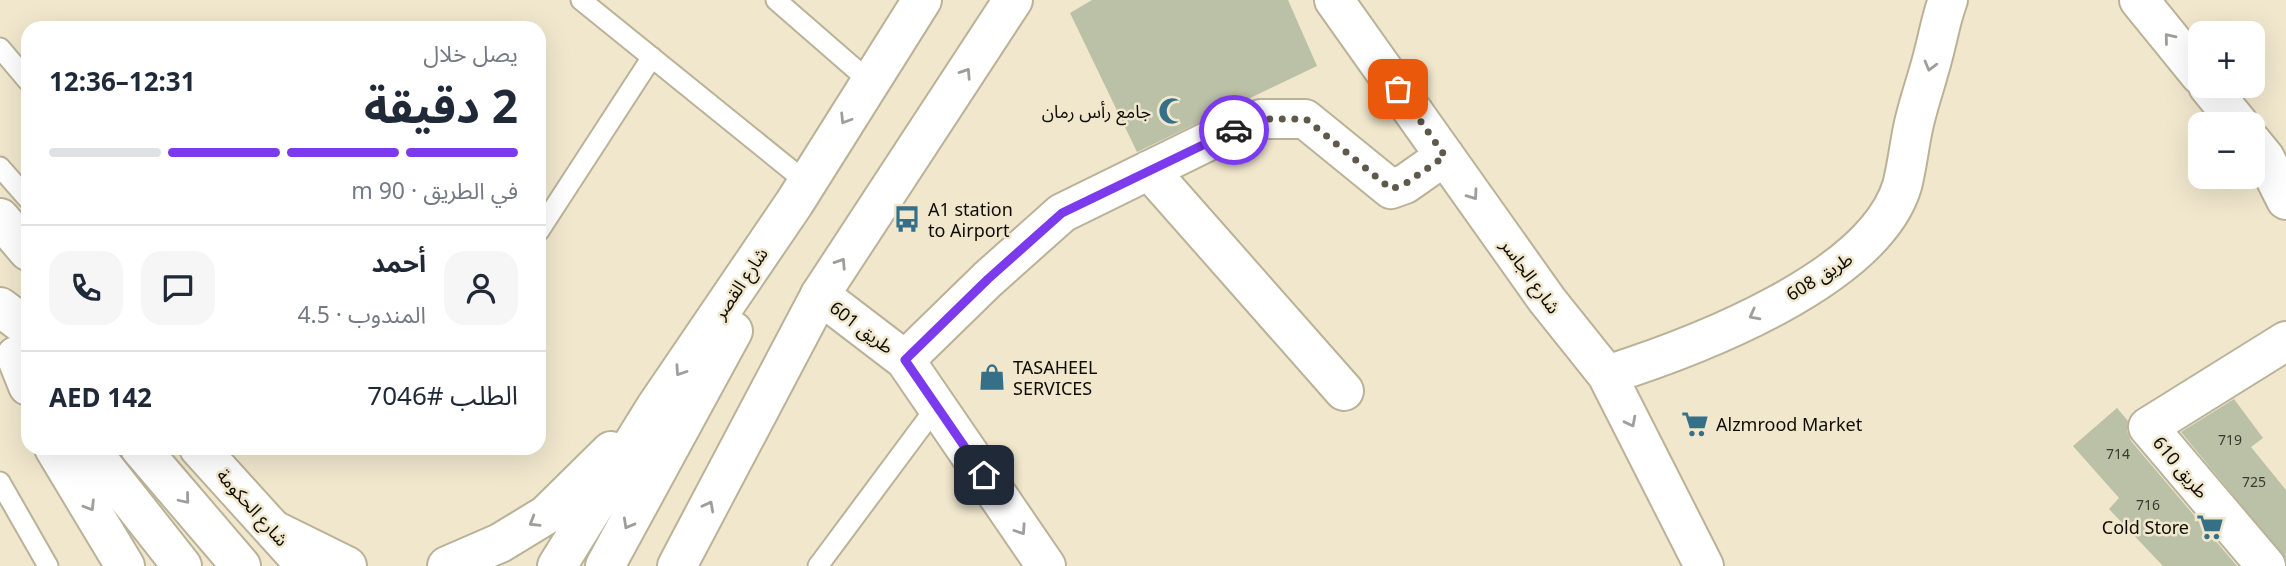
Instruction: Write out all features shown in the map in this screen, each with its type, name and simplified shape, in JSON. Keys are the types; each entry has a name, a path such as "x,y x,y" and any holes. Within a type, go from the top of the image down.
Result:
{"street":[{"name":"شارع الجاسر","path":"1334,0 1547,300 1607,375 1704,566"},
{"name":"طريق 608","path":"1607,375 1673,352 1737,324 1821,279 1870,241 1889,215 1902,186 1914,125 1948,0"},
{"path":"2140,0 2188,60"},
{"name":"شارع القصر","path":"557,566 655,408 800,192 918,3"},
{"path":"677,566 820,295 1013,5"},
{"path":"2218,98 2229,112"},
{"path":"905,360 988,279 1062,213 1261,119 1306,119 1391,189 1405,184 1445,156"},
{"path":"2265,158 2286,200"},
{"path":"1149,170 1343,391"},
{"path":"606,566 725,348 800,192"},
{"path":"0,218 21,243"},
{"name":"طريق 601","path":"820,295 905,360 1046,566"},
{"path":"0,307 20,356"},
{"name":"طريق 610","path":"2266,566 2148,427 2286,341"},
{"path":"447,566 499,543 545,515 655,408"},
{"path":"58,455 125,566"},
{"path":"95,455 182,566"},
{"path":"146,455 241,566"},
{"name":"شارع الحكومة","path":"205,455 306,566"},
{"path":"274,530 347,566"}],"lane":[{"path":"581,0 652,57 800,192"},
{"path":"776,0 869,81"},
{"path":"0,48 21,73"},
{"path":"546,220 652,57"},
{"path":"0,167 21,191"},
{"path":"818,566 937,406"},
{"path":"0,482 48,566"}],"building":[{"name":"جامع رأس رمان","path":"1092,0 1288,0 1317,66 1137,152 1070,13"},
{"path":"2234,399 2263,438 2251,447 2286,490 2286,559 2181,432"},
{"path":"2117,408 2128,421 2127,431 2131,441 2237,566 2163,566 2109,509 2119,498 2073,446"}],"way so far":[{"path":"1234,130 1261,119 1306,119 1391,189 1405,184 1445,156 1398,89"}],"place":[{"name":"جامع رأس رمان","path":"1172,111"},
{"name":"A1 station to Airport","path":"907,219"},
{"name":"TASAHEEL SERVICES","path":"992,377"},
{"name":"Alzmrood Market","path":"1695,424"},
{"name":"Cold Store","path":"2210,527"}],"route":[{"path":"984,475 905,360 988,279 1062,213 1234,130"}]}
